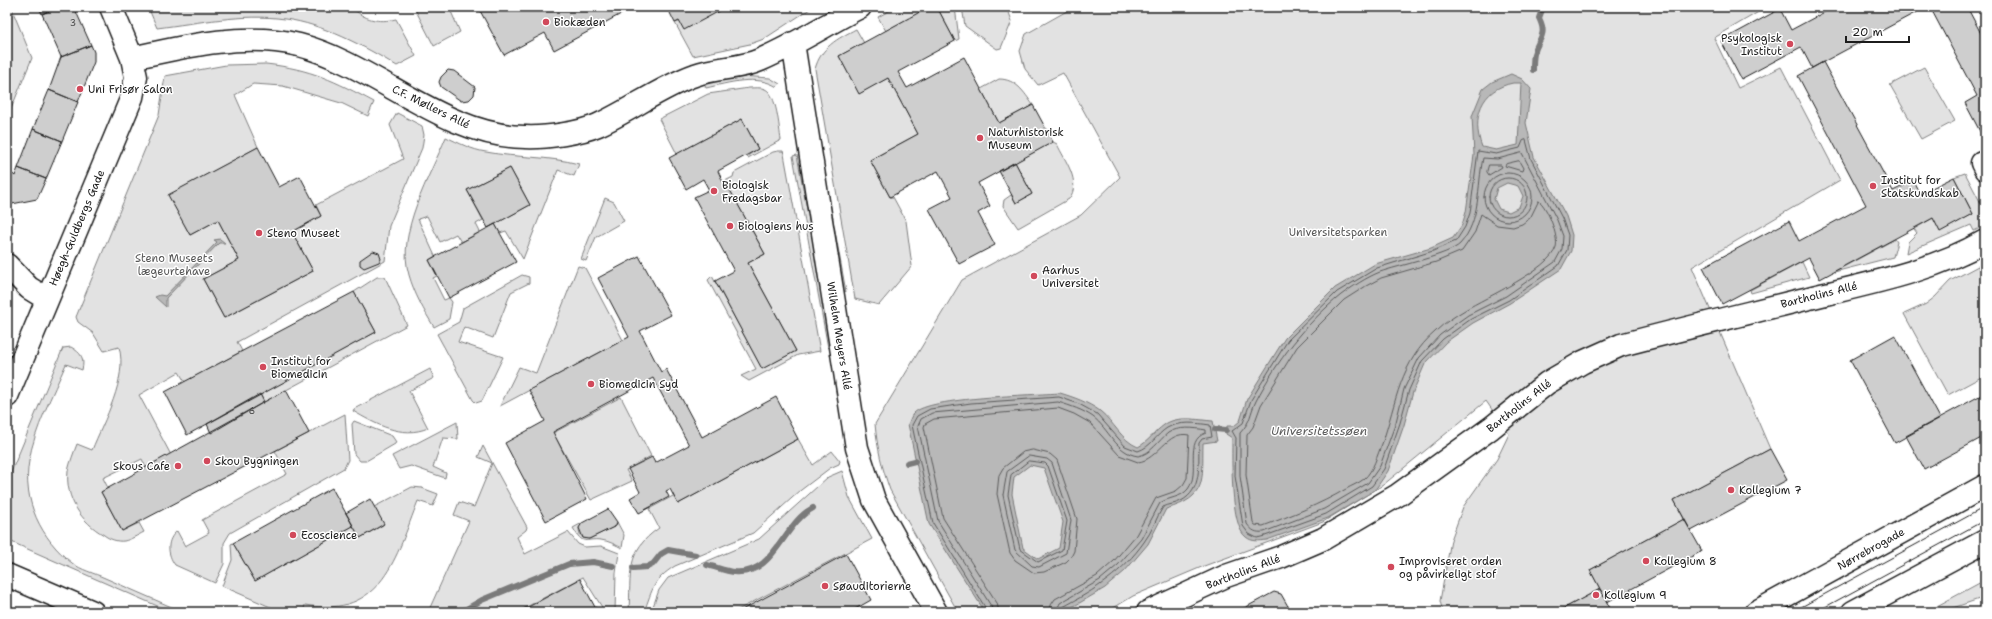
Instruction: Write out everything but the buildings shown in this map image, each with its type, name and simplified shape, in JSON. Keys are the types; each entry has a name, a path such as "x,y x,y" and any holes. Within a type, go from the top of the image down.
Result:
{"street":[{"name":"Høegh-Guldbergs Gade","path":"7,396 132,97 136,77 132,58 111,7"},
{"name":"C.F. Møllers Allé","path":"132,58 228,40 268,40 299,45 336,59 466,126 493,134 524,138 554,136 596,126 696,75 759,61 860,7"},
{"name":"Wilhelm Meyers Allé","path":"793,43 857,448 874,500 936,612"},
{"name":"Bartholins Allé","path":"1148,612 1226,576 1281,557 1323,539 1398,495 1491,428 1547,383 1583,362 1622,344 1874,282 1926,267 1985,241"},
{"path":"7,265 30,288 47,299"},
{"name":"Nørrebrogade","path":"1756,612 1985,486"},
{"path":"1853,612 1985,541"},
{"path":"7,575 94,612"}],"green space":[{"path":"7,7 11,7 32,58 11,109 7,111"},
{"path":"148,7 351,7 367,18 383,21 396,19 416,56 397,66 371,51 328,31 299,22 269,17 204,21 157,28"},
{"path":"414,7 449,7 460,32 434,46"},
{"path":"727,7 813,7 764,39 750,44 693,56 675,23"},
{"path":"896,7 929,7 886,31 878,17"},
{"path":"937,7 955,7 959,39 955,41"},
{"path":"962,7 1007,7 1012,21 1001,48 997,49 965,26"},
{"name":"Universitetsparken","path":"1074,7 1767,7 1714,38 1738,88 1781,67 1840,180 1692,267 1770,449 1674,500 1684,519 1590,570 1600,589 1557,612 1443,612 1440,601 1451,540 1463,507 1497,459 1509,434 1486,401 1383,485 1323,522 1204,566 1133,596 1107,612 958,612 890,490 880,457 875,424 962,280 1081,215 1120,177 1063,73 1038,85 1025,69 1020,51 1026,34"},
{"path":"856,29 864,43 839,56 859,93 888,78 918,134 870,160 890,197 893,197 906,221 912,266 879,305 855,299 815,69 821,55 831,44 842,36"},
{"name":"Steno Museets lægeurtehave","path":"266,64 296,69 322,77 374,102 368,116 341,103 283,86 253,84 235,95 258,147 169,195 190,235 218,220 239,260 203,279 224,318 313,271 292,232 321,216 316,205 403,159 390,125 397,113 422,126 424,135 422,148 389,226 385,261 237,342 242,351 185,382 179,372 139,395 171,455 146,468 142,459 103,478 108,488 101,492 122,531 139,523 144,532 131,539 121,541 113,540 96,530 88,523 76,508 69,491 68,471 77,444 92,450 118,386 121,359 119,347 104,351 93,333 78,322 76,317 159,115 165,76 226,65"},
{"path":"1924,67 1955,121 1921,139 1890,85"},
{"path":"741,76 770,78 780,84 777,87 769,83 752,80 733,82 706,88 705,86 707,82"},
{"path":"999,79 1010,81 1019,87 1033,105 999,123 981,89"},
{"path":"749,88 762,88 769,92 777,112 781,140 748,158 747,156 758,149 742,119 677,154 659,119 708,94"},
{"path":"811,96 846,292 841,288"},
{"path":"446,137 476,150 498,154 567,161 579,164 574,176 558,170 523,259 506,231 500,233 495,224 530,205 510,168 467,190 483,220 476,224 480,232 461,242 456,234 440,242 427,216 418,219 435,256 429,260 437,276 433,278 444,300 449,298 452,302 449,319 434,327 411,282 406,259 407,241 417,205"},
{"path":"1053,142 1057,144 1068,164 1073,179 1073,192 1069,199 1018,228 1003,206 1004,200 1011,195 1016,203 1032,194 1015,162"},
{"path":"783,151 784,154 820,351 798,355 749,381 741,376 756,369 708,280 712,276 762,368 796,351 748,263 765,254 725,181 733,177 734,173 773,152"},
{"path":"797,155 831,341 828,348 793,156"},
{"path":"1965,173 1985,211 1984,226 1974,231 1971,225 1906,253 1908,242 1917,233 1914,229 1933,218 1940,231 1973,214 1954,177"},
{"path":"605,198 614,202 624,221 596,237 586,261 581,259"},
{"path":"1895,239 1897,242 1893,257 1834,272"},
{"path":"1802,262 1809,277 1751,293 1750,290"},
{"path":"578,266 585,268 623,340 500,406 519,367 536,373"},
{"path":"1978,266 1983,275 1985,275 1985,375 1948,395 1904,314 1926,304 1950,281"},
{"path":"522,275 529,277 529,283 511,292 493,338 464,327 458,342 503,357 482,401 476,403 437,334 459,322 463,308"},
{"path":"377,277 385,277 407,325 264,402 260,394 376,332 354,292"},
{"path":"71,347 81,356 83,362 82,370 66,364 39,425 31,449 28,490 36,518 51,542 72,563 83,570 183,612 171,612 7,540 7,482 63,348"},
{"path":"430,369 434,378 409,391 428,428 418,431 399,431 370,421 353,411 354,409"},
{"path":"621,397 651,456 626,470 632,481 591,500 553,433"},
{"path":"345,414 348,460 344,468 230,533 224,543 224,564 215,583 175,565 170,556 169,543 177,531 185,546 209,533 202,520 287,474 275,451"},
{"path":"354,421 392,436 396,442 395,444 366,461 360,461 354,454 352,424"},
{"path":"457,422 458,439 443,438 433,467 446,473 445,478 411,466 399,469 392,456"},
{"path":"798,439 813,465 832,451 840,461 839,464 830,468 801,490 753,533 675,566 658,580 644,612 629,612 630,575 635,555 640,546 648,537 659,528 649,509 673,496 678,504"},
{"path":"483,446 527,527 526,530 517,537 525,554 568,532 578,544 585,547 601,546 619,553 616,573 615,612 605,612 583,577 517,612 428,612 469,521 454,515 459,502 474,507 492,463 478,457"},
{"path":"842,471 849,497 872,539 734,612 651,612 659,590 668,578 759,539 828,477"},
{"path":"412,487 422,488 438,494 433,506 418,501 393,562 382,579 369,593 352,602 331,607 305,605 303,612 282,612 222,586 232,560 231,544 233,543 255,581 353,526 360,538 383,525 374,507"},
{"path":"617,522 624,535 622,548 604,541 582,540 573,528 582,523 579,528 580,535 589,539 616,526"},
{"path":"1985,580 1985,597 1941,612 1937,606"}],"water":[{"name":"Universitetssøen","path":"1511,74 1522,79 1531,89 1526,123 1534,157 1566,216 1572,235 1571,251 1561,269 1510,303 1473,323 1446,342 1425,364 1413,392 1404,425 1388,471 1375,490 1328,518 1267,540 1256,541 1248,539 1241,530 1237,520 1232,475 1232,438 1226,434 1227,426 1234,426 1240,421 1247,399 1285,338 1335,288 1375,264 1431,248 1453,238 1462,225 1466,212 1474,155 1472,116 1483,89 1492,82","holes":["1513,83 1521,83 1518,145 1496,150 1482,147 1478,126 1481,106 1493,91 1502,86","1507,183 1518,186 1523,196 1519,207 1509,212 1499,209 1494,199 1497,188"]},
{"path":"220,239 225,243 219,243 166,298 166,307 155,297 160,295 165,296 217,242 214,240"},
{"path":"1060,393 1091,405 1100,411 1127,440 1138,447 1164,425 1181,419 1213,421 1217,441 1203,443 1202,477 1200,486 1196,493 1180,504 1166,509 1148,544 1125,571 1105,588 1061,612 985,612 929,524 908,424 914,413 939,403 1006,396","holes":["1030,465 1044,468 1063,522 1059,548 1038,559 1023,548 1012,494 1014,477"]}],"waterway":[{"path":"1533,70 1534,54 1543,29 1539,18 1543,7"},
{"path":"1215,429 1226,430"},
{"path":"907,463 915,461"},
{"path":"707,565 734,572 748,571 759,566 769,558 793,525 813,508"},
{"path":"633,568 647,567 653,564 661,554 668,550 696,555"},
{"path":"461,612 482,600 569,564 593,562 613,566"}],"tram line":[{"path":"1792,612 1985,507"},
{"path":"1816,612 1985,520"}],"place":[{"name":"Biokæden","path":"546,22"},
{"name":"Psykologisk Institut","path":"1790,44"},
{"name":"Uni Frisør Salon","path":"80,89"},
{"name":"Naturhistorisk Museum","path":"980,138"},
{"name":"Institut for Statskundskab","path":"1873,186"},
{"name":"Biologisk Fredagsbar","path":"714,191"},
{"name":"Biologiens hus","path":"730,226"},
{"name":"Steno Museet","path":"259,233"},
{"name":"Aarhus Universitet","path":"1034,276"},
{"name":"Institut for Biomedicin","path":"263,367"},
{"name":"Biomedicin Syd","path":"591,384"},
{"name":"Skou Bygningen","path":"207,461"},
{"name":"Skous Cafe","path":"178,466"},
{"name":"Kollegium 7","path":"1731,490"},
{"name":"Ecoscience","path":"293,535"},
{"name":"Kollegium 8","path":"1646,561"},
{"name":"Improviseret orden og påvirkeligt stof","path":"1391,567"},
{"name":"Søauditorierne","path":"825,586"},
{"name":"Kollegium 9","path":"1596,595"}]}
